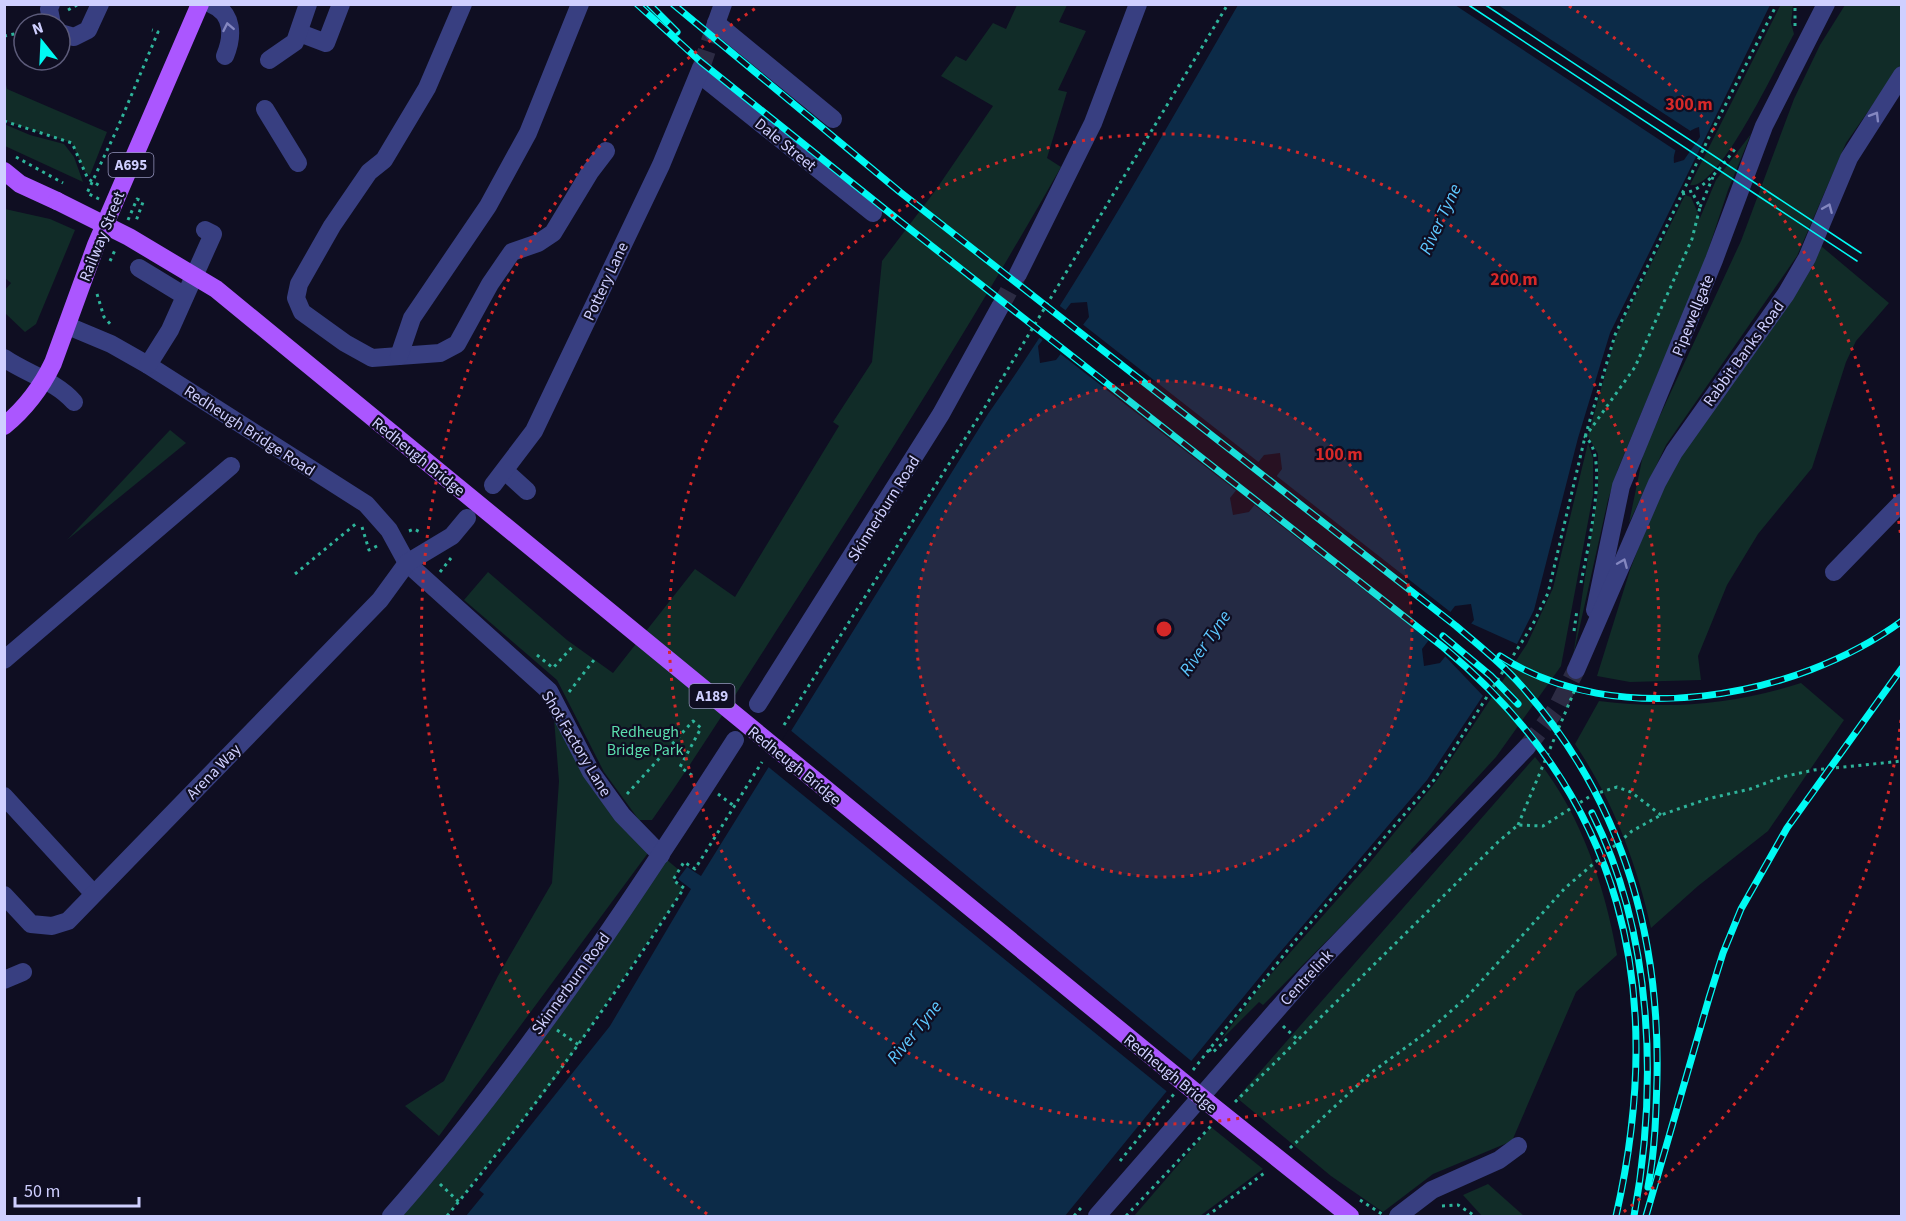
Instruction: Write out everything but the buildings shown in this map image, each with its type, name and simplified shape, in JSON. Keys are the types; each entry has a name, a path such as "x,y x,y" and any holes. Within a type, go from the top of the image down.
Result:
{"main road":[{"name":"Railway Street","path":"4,426 24,409 44,381 68,326 96,245 200,4"},
{"name":"A189","path":"9,164 12,184 61,192"},
{"name":"Redheugh Bridge","path":"61,192 129,237 216,289 1211,1106 1350,1216"}],"street":[{"path":"72,36 88,30 100,4"},
{"path":"211,4 225,14 230,24 230,44 225,56"},
{"path":"269,60 295,42 308,4"},
{"path":"305,35 326,43 341,4"},
{"path":"463,4 427,88 384,160 369,172 332,226 299,284 296,298 302,312 345,343 372,358 440,353 457,344 490,284 512,252 538,243 553,233 590,172 606,151"},
{"path":"399,356 412,318 488,206 528,133 580,4"},
{"path":"723,4 715,28 833,119"},
{"path":"1018,274 1093,123 1138,4"},
{"name":"Pipewellgate","path":"1592,636 1599,584 1621,486 1714,260 1764,126 1826,4"},
{"name":"Dale Street","path":"700,71 873,213"},
{"name":"Pottery Lane","path":"527,491 499,478 534,431 661,165 700,71"},
{"name":"Rabbit Banks Road","path":"1592,636 1657,483 1674,452 1786,294 1807,258 1849,158 1902,75"},
{"path":"266,109 298,163"},
{"path":"154,369 213,234 205,230"},
{"path":"185,296 226,231"},
{"path":"139,268 185,296"},
{"name":"Skinnerburn Road","path":"758,704 941,414 1000,307"},
{"name":"Redheugh Bridge Road","path":"68,326 111,344 154,369 366,504 381,520 407,563"},
{"path":"4,358 64,390 74,402"},
{"path":"4,660 231,466"},
{"path":"1834,572 1902,502"},
{"path":"407,563 452,536 467,518"},
{"name":"Shot Factory Lane","path":"407,563 549,691 591,772 622,815 661,855"},
{"name":"Arena Way","path":"4,895 31,924 52,926 68,921 380,600 407,563"},
{"path":"1573,675 1592,636"},
{"name":"Skinnerburn Road","path":"390,1216 494,1090 661,855 735,740"},
{"name":"Centrelink","path":"1090,1211 1300,982 1527,747"},
{"path":"4,796 93,893"},
{"path":"4,980 23,972"},
{"path":"1398,1216 1432,1190 1499,1160 1518,1146"}],"path":[{"path":"784,725 985,406 1228,4"},
{"path":"1187,1077 1294,942 1434,780 1517,652 1548,593 1585,437 1615,334 1710,135 1777,4"},
{"path":"92,183 158,32 152,30"},
{"path":"4,121 72,143 92,183 117,195"},
{"path":"9,164 61,192"},
{"path":"1585,437 1635,367 1692,239 1700,207 1713,176"},
{"path":"1692,192 1700,207"},
{"path":"1581,586 1596,479 1596,456 1590,441 1585,437"},
{"path":"295,574 359,522"},
{"path":"1573,632 1577,609"},
{"path":"569,692 594,660"},
{"path":"1297,1039 1497,842 1518,825 1577,685 1573,675"},
{"path":"622,788 628,795 693,722 701,728 680,767"},
{"path":"1285,1153 1372,1072 1427,1032 1467,997 1558,896 1587,868 1632,831 1660,815 1707,799 1750,789 1782,777 1814,770 1902,761"},
{"path":"447,1216 579,1045 684,888 673,880 684,862 695,869 762,762"},
{"path":"687,785 693,776"},
{"path":"1518,825 1544,826 1592,795 1617,787 1631,792 1660,815"},
{"path":"544,1020 579,1045"},
{"path":"1113,1169 1180,1087"},
{"path":"1207,1216 1268,1170"},
{"path":"447,1191 459,1202"},
{"path":"1432,1209 1458,1205 1475,1216"},
{"path":"1074,1216 1090,1211"}],"green space":[{"path":"1781,4 1793,5 1791,23 1794,34 1763,94 1732,146 1717,167 1702,181 1690,185"},
{"name":"Redheugh Bridge Park","path":"1017,5 1067,5 1059,22 1086,31 1058,90 1067,92 1047,158 1061,167 928,391 722,716 652,820 639,820 604,772 557,680 464,600 488,572 567,640 613,673 695,569 735,597 839,426 833,422 872,362 882,261 935,191 993,106 941,76 956,56 966,61 993,23 1006,29"},
{"path":"1845,5 1901,5 1901,64 1846,143 1797,256 1666,445 1629,523 1644,450 1741,241 1794,99 1820,45"},
{"path":"5,80 7,89 107,132 90,175 85,172 72,143 5,121"},
{"path":"4,124 30,135 64,144 74,157 83,182 5,146"},
{"path":"1751,134 1728,190 1704,263 1618,469 1608,500 1573,657 1598,490 1598,454 1588,436 1616,335 1685,195 1691,197 1700,218 1716,180"},
{"path":"5,209 50,219 75,230 36,324 25,332 5,313 5,290 11,283 5,278"},
{"path":"1821,246 1889,303 1856,341 1846,362 1812,468 1758,534 1727,585 1698,656 1701,680 1630,682 1597,676 1630,570 1669,468"},
{"path":"170,430 186,443 67,540"},
{"path":"1588,443 1593,458 1593,495 1561,666 1496,757 1410,851 1413,854 1263,1005 1259,1002 1219,1042 1263,983 1367,866 1435,783 1527,644 1553,588"},
{"path":"1801,683 1844,720 1768,831 1698,886 1651,928 1622,832 1601,787 1575,744 1599,701 1651,705 1702,703 1751,696"},
{"path":"553,706 648,853 439,1136 405,1106 444,1081 498,976 552,883 559,781"},
{"path":"1535,757 1551,778 1578,825 1598,876 1617,955 1576,992 1512,1141 1433,1174 1383,1212 1331,1176 1237,1098"},
{"path":"661,855 679,870 673,880 684,888 559,1074 447,1216 391,1216"},
{"path":"1211,1127 1263,1169 1200,1216 1134,1216"},
{"path":"1488,1184 1524,1216 1482,1216 1463,1195"}],"water":[{"name":"River Tyne","path":"1238,5 1770,5 1610,333 1578,438 1534,610 1516,646 1427,780 1276,957 1065,1216 466,1216 484,1194 479,1190 610,1026 691,889 678,879 687,867 701,876 988,414 1055,314","holes":["1699,127 1700,137 1684,160 1674,163 1677,146 1684,136","1087,302 1089,317 1056,360 1040,363 1038,346 1071,303","1280,453 1282,469 1249,512 1233,515 1230,498 1264,455","1471,604 1474,620 1440,663 1424,666 1422,649 1455,606"]}],"pier":[{"path":"1455,5 1498,5 1692,132 1678,152"},
{"path":"1057,304 1068,312 1045,342 1037,336"},
{"path":"1081,323 1261,464 1238,492 1058,352"},
{"path":"1274,474 1453,614 1431,642 1252,503"},
{"path":"1468,622 1519,645 1486,699 1443,654"},
{"path":"789,729 1195,1064 1170,1094 766,765"}],"tunnel":[{"path":"701,68 713,32"},
{"path":"1000,307 1018,274"},
{"path":"1527,747 1555,711 1576,670"}],"tram line":[{"path":"1467,4 1857,261"},
{"path":"1484,4 1861,253"}],"railway":[{"path":"637,4 701,62 901,222 1443,647 1505,706 1554,768 1591,834 1617,904 1632,977 1636,1053 1631,1133 1616,1216"},
{"path":"649,4 677,32"},
{"path":"673,4 900,192 1456,626 1517,681 1552,724 1582,769 1607,817 1626,866 1641,916 1651,969 1656,1023 1656,1119 1648,1187"},
{"path":"1500,656 1546,679 1596,693 1650,698 1704,696 1758,686 1810,670 1859,648 1902,621"},
{"path":"1443,636 1491,676 1518,704"},
{"path":"1646,1216 1709,998 1723,953 1741,909 1787,828 1902,668"},
{"path":"1592,813 1612,860 1628,909 1645,1011 1646,1115 1642,1166 1634,1216"}]}
